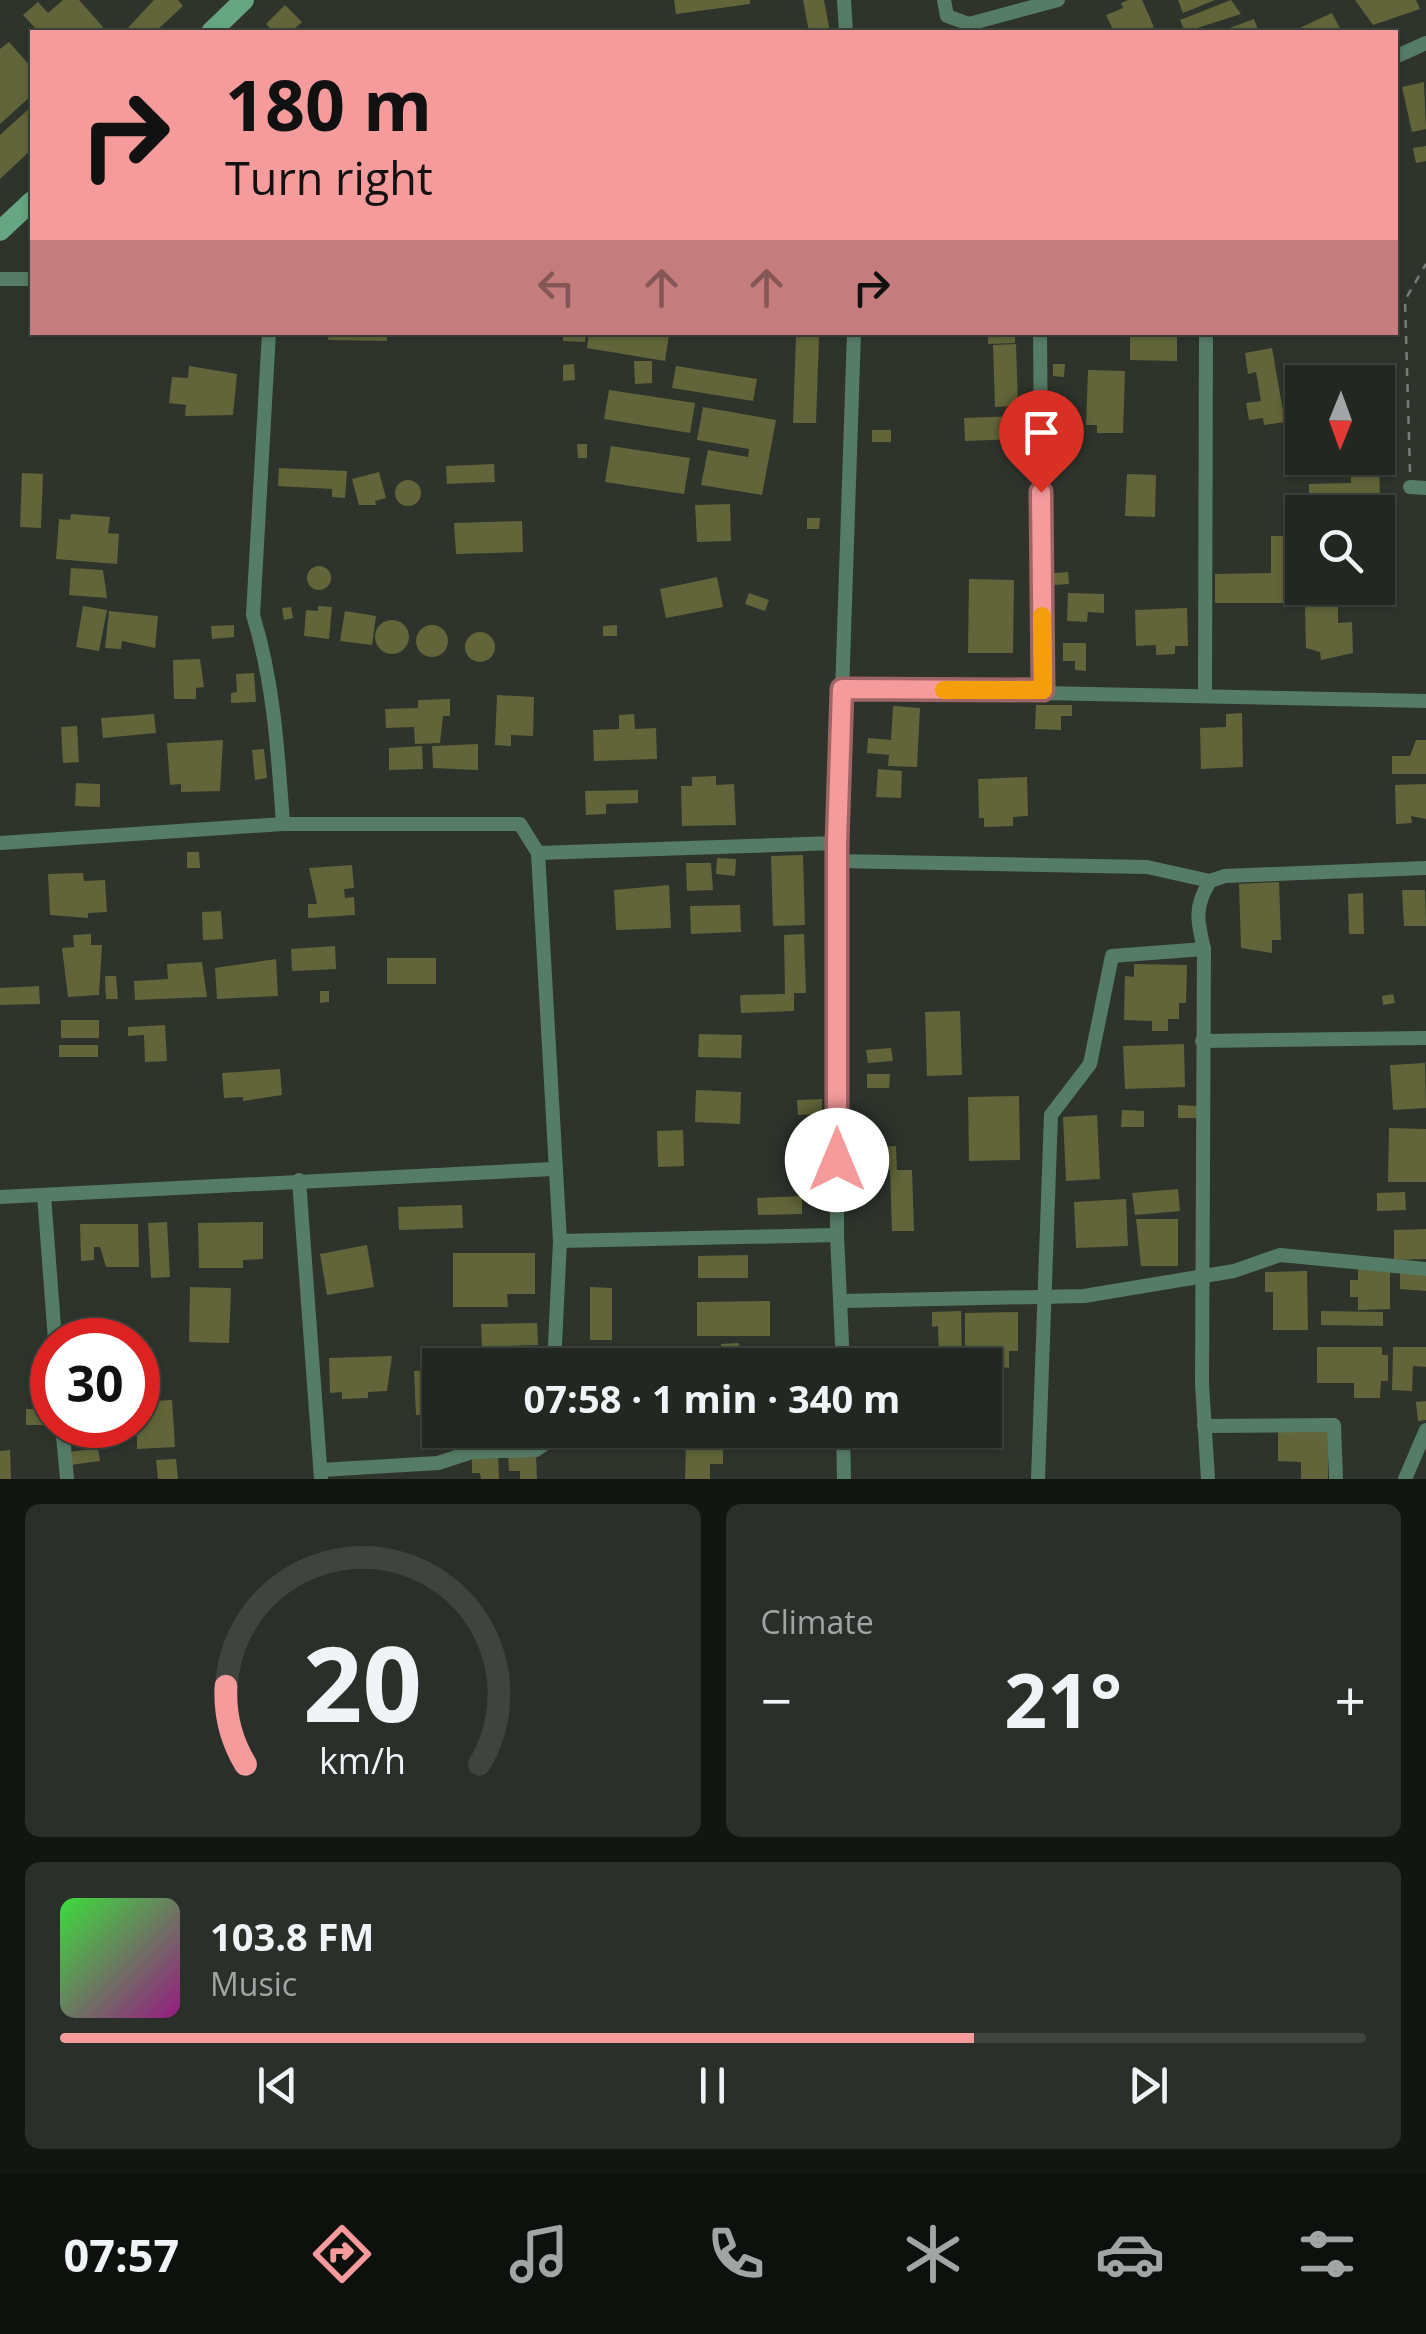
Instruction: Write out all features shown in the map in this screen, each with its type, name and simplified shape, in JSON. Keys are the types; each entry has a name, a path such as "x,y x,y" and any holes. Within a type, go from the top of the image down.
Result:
{"street":[{"path":"213,30 244,0"},
{"path":"844,0 846,30"},
{"path":"941,30 948,16 944,0"},
{"path":"948,16 970,28 1058,0"},
{"path":"1398,56 1426,42"},
{"path":"0,232 30,203"},
{"path":"0,278 30,279"},
{"path":"269,335 253,614 265,655 276,732 282,824"},
{"path":"843,1348 838,1235 837,843 854,335"},
{"path":"1040,335 1043,690"},
{"path":"1205,693 1206,335"},
{"path":"842,689 1205,693 1426,701"},
{"path":"0,842 282,824 520,824 538,852 560,1241 555,1348"},
{"path":"538,852 837,843"},
{"path":"837,862 1146,867 1210,881 1225,876 1426,868"},
{"path":"1208,1479 1204,1426 1204,949 1195,914 1210,881"},
{"path":"1038,1479 1051,1115 1090,1064 1112,956 1204,949"},
{"path":"1202,1041 1426,1038"},
{"path":"1,1192 44,1195 554,1169"},
{"path":"298,1180 321,1474 438,1462 472,1452 539,1448"},
{"path":"44,1195 53,1318"},
{"path":"560,1241 838,1235"},
{"path":"842,1301 1047,1298 1234,1271 1280,1254 1426,1269"},
{"path":"1204,1426 1334,1425 1336,1479"},
{"path":"1405,1479 1426,1430"},
{"path":"64,1448 67,1479"},
{"path":"844,1448 844,1479"}],"path":[{"path":"1418,487 1405,300 1426,264"}],"building":[{"path":"63,0 79,0 103,27 37,30 23,15 38,2 48,13"},
{"path":"154,0 178,0 183,6 157,30 126,30"},
{"path":"674,0 750,0 750,4 676,14"},
{"path":"803,0 824,0 830,30 809,30"},
{"path":"1142,0 1154,27 1113,30 1106,15 1123,8 1121,3"},
{"path":"1178,0 1215,0 1183,13"},
{"path":"1231,0 1241,14 1191,30 1184,30 1180,20"},
{"path":"1355,0 1416,0 1420,9 1373,25"},
{"path":"285,5 302,22 293,30 272,30 266,24"},
{"path":"1332,13 1341,30 1295,30"},
{"path":"1254,19 1258,30 1224,30"},
{"path":"9,42 30,66 30,97 0,124 0,49"},
{"path":"1424,82 1426,129 1412,132 1402,87"},
{"path":"30,108 30,151 0,179 0,135"},
{"path":"1426,146 1426,161 1416,163 1413,148"},
{"path":"329,335 387,335 387,341 328,340"},
{"path":"563,335 586,335 585,342 563,341"},
{"path":"589,335 669,335 665,361 587,348"},
{"path":"988,335 1015,335 1015,343 988,344"},
{"path":"1130,335 1177,335 1177,361 1130,360"},
{"path":"796,336 819,336 816,423 793,423"},
{"path":"1016,344 1018,406 995,407 993,345"},
{"path":"1272,348 1285,422 1264,425 1263,418 1249,420 1246,403 1261,401 1256,372 1248,374 1245,353"},
{"path":"634,361 652,361 652,383 635,384"},
{"path":"574,364 575,380 563,381 563,365"},
{"path":"1053,364 1065,364 1064,377 1053,376"},
{"path":"189,366 237,374 233,415 185,416 186,405 169,403 172,377 188,378"},
{"path":"676,366 757,379 753,401 672,388"},
{"path":"1088,370 1125,371 1123,433 1097,433 1097,425 1086,425"},
{"path":"609,390 695,403 690,433 604,419"},
{"path":"703,407 776,420 762,495 701,485 708,450 748,457 749,449 697,440"},
{"path":"1018,416 1019,439 965,441 964,418"},
{"path":"872,430 891,430 891,442 872,442"},
{"path":"577,444 587,444 587,458 578,458"},
{"path":"611,446 690,458 684,494 605,482"},
{"path":"494,464 495,482 447,484 446,466"},
{"path":"279,468 347,471 345,498 332,497 332,489 278,486"},
{"path":"379,472 386,498 375,501 376,505 359,505 352,479"},
{"path":"22,473 43,474 41,528 20,527"},
{"path":"1127,474 1156,475 1155,517 1125,516"},
{"path":"1351,475 1379,475 1380,495 1309,495 1309,484 1351,483"},
{"path":"408,480 417,484 421,493 417,502 408,506 399,502 395,493 399,484"},
{"path":"730,504 731,541 697,542 695,505"},
{"path":"71,514 110,517 108,533 119,534 117,564 56,559 59,519 70,520"},
{"path":"807,518 820,518 819,529 807,529"},
{"path":"522,521 523,552 456,554 454,523"},
{"path":"1271,536 1285,536 1285,603 1215,603 1215,574 1271,573"},
{"path":"314,566 324,566 331,578 324,590 314,590 307,583 307,573"},
{"path":"71,568 103,570 107,598 69,595"},
{"path":"1068,572 1069,584 1054,585 1054,573"},
{"path":"717,577 723,607 666,618 660,589"},
{"path":"969,579 1014,580 1013,653 968,653"},
{"path":"749,593 769,600 765,611 745,604"},
{"path":"1068,593 1104,594 1104,613 1088,612 1087,622 1067,621"},
{"path":"1338,605 1338,623 1352,622 1353,653 1321,660 1320,652 1306,648 1305,606"},
{"path":"83,606 107,610 99,651 76,647"},
{"path":"318,606 332,607 329,639 304,636 306,610 318,611"},
{"path":"291,607 293,618 284,620 282,608"},
{"path":"1187,608 1188,646 1175,646 1175,654 1156,655 1156,645 1136,646 1135,610"},
{"path":"109,611 158,616 155,648 122,641 121,649 105,648"},
{"path":"345,611 376,616 372,645 340,641"},
{"path":"392,620 404,625 409,637 404,649 392,654 380,649 375,637 380,625"},
{"path":"234,625 234,637 212,639 211,626"},
{"path":"432,625 443,630 448,641 443,652 432,657 421,652 416,641 421,630"},
{"path":"617,625 617,636 603,636 603,626"},
{"path":"480,632 491,636 495,647 491,658 480,662 469,658 465,647 469,636"},
{"path":"1063,643 1086,643 1086,671 1075,670 1075,661 1063,661"},
{"path":"200,659 204,687 196,688 196,699 174,699 173,660"},
{"path":"254,673 256,702 231,703 231,693 237,692 236,674"},
{"path":"497,695 534,697 533,736 511,735 511,746 495,745"},
{"path":"450,699 450,716 443,716 440,743 415,744 414,727 386,728 385,709 418,708 418,700"},
{"path":"1036,705 1072,705 1072,716 1061,716 1061,730 1035,729"},
{"path":"893,706 920,708 917,767 888,766 889,755 867,753 868,738 891,740"},
{"path":"1242,713 1243,767 1201,769 1200,728 1226,727 1226,714"},
{"path":"154,714 156,733 103,738 101,718"},
{"path":"634,714 635,729 656,728 657,759 594,761 593,730 619,729 619,715"},
{"path":"77,726 79,762 63,763 61,727"},
{"path":"223,740 220,791 181,792 181,784 170,785 167,743"},
{"path":"1416,740 1426,740 1426,774 1392,774 1392,756 1410,756"},
{"path":"478,744 478,770 433,768 432,746"},
{"path":"422,746 423,769 389,770 389,748"},
{"path":"264,749 267,778 255,780 252,750"},
{"path":"878,769 902,771 901,798 876,797"},
{"path":"716,776 716,785 734,784 736,825 682,826 681,786 692,786 692,777"},
{"path":"1027,777 1028,816 1013,817 1013,826 984,827 984,818 979,818 978,779"},
{"path":"76,783 100,784 100,807 75,806"},
{"path":"1426,784 1426,819 1411,816 1412,823 1396,824 1395,785"},
{"path":"638,790 638,803 606,804 606,814 586,815 585,791"},
{"path":"187,852 199,852 200,868 187,868"},
{"path":"803,855 805,925 773,926 771,856"},
{"path":"717,858 736,859 735,876 716,874"},
{"path":"686,863 711,863 713,890 687,891"},
{"path":"352,865 354,888 344,889 345,898 354,897 355,915 308,918 308,904 317,904 309,868"},
{"path":"83,873 84,881 105,880 107,912 88,913 88,918 50,915 48,874"},
{"path":"1279,882 1281,940 1272,940 1272,953 1241,948 1239,884"},
{"path":"669,885 671,928 616,930 614,890"},
{"path":"1402,890 1425,890 1426,926 1404,926"},
{"path":"1363,893 1364,934 1349,934 1348,894"},
{"path":"740,905 741,932 691,934 690,906"},
{"path":"221,911 223,939 203,940 202,912"},
{"path":"91,934 91,945 102,945 99,995 68,997 62,948 74,947 73,935"},
{"path":"804,934 806,993 794,993 794,1011 741,1013 740,995 785,994 784,935"},
{"path":"335,946 336,969 292,971 291,949"},
{"path":"387,958 436,958 436,984 387,984"},
{"path":"276,959 278,996 217,999 215,968"},
{"path":"202,962 207,997 135,1000 134,981 168,979 167,964"},
{"path":"1134,964 1187,965 1186,1003 1179,1003 1179,1019 1168,1019 1168,1031 1152,1031 1152,1021 1124,1020 1125,976 1134,977"},
{"path":"105,976 116,976 118,999 106,999"},
{"path":"39,986 40,1004 0,1005 0,988"},
{"path":"320,991 329,991 329,1002 320,1003"},
{"path":"1393,994 1395,1003 1383,1005 1382,996"},
{"path":"960,1011 962,1075 927,1076 925,1012"},
{"path":"61,1020 99,1020 99,1038 61,1038"},
{"path":"165,1025 167,1061 145,1062 144,1035 128,1036 128,1027"},
{"path":"699,1034 742,1035 741,1058 698,1057"},
{"path":"1184,1044 1185,1087 1125,1089 1123,1046"},
{"path":"59,1045 98,1045 98,1057 59,1057"},
{"path":"891,1048 893,1061 868,1063 866,1050"},
{"path":"1425,1063 1426,1108 1393,1110 1390,1065"},
{"path":"280,1069 282,1095 243,1101 243,1097 224,1098 222,1073"},
{"path":"867,1074 890,1074 889,1088 867,1088"},
{"path":"696,1090 741,1092 740,1124 695,1122"},
{"path":"1019,1096 1020,1160 969,1161 968,1097"},
{"path":"822,1099 822,1114 798,1115 797,1100"},
{"path":"1178,1105 1197,1106 1197,1118 1178,1118"},
{"path":"1122,1110 1144,1111 1144,1127 1121,1127"},
{"path":"1097,1115 1100,1179 1066,1181 1063,1117"},
{"path":"1389,1128 1426,1129 1426,1182 1388,1182"},
{"path":"683,1130 684,1166 658,1167 657,1131"},
{"path":"896,1146 897,1170 912,1170 914,1231 892,1231 890,1169 872,1170 871,1147"},
{"path":"1178,1189 1180,1211 1135,1215 1132,1193"},
{"path":"1405,1192 1406,1210 1377,1211 1377,1193"},
{"path":"802,1196 802,1214 758,1215 757,1198"},
{"path":"1126,1199 1128,1246 1076,1248 1074,1202"},
{"path":"462,1205 463,1228 399,1230 398,1207"},
{"path":"1136,1219 1178,1219 1178,1266 1141,1266"},
{"path":"167,1222 170,1277 151,1278 148,1223"},
{"path":"263,1222 263,1259 243,1260 243,1268 199,1268 198,1223"},
{"path":"80,1224 138,1224 139,1267 106,1267 100,1247 94,1247 94,1260 81,1261"},
{"path":"1426,1229 1426,1259 1394,1260 1394,1230"},
{"path":"367,1245 374,1287 327,1295 320,1254"},
{"path":"453,1253 535,1253 535,1294 507,1294 508,1307 453,1307"},
{"path":"748,1255 748,1278 698,1278 698,1256"},
{"path":"1358,1268 1390,1268 1390,1309 1358,1310 1358,1297 1350,1297 1350,1280 1358,1280"},
{"path":"1307,1271 1308,1330 1273,1330 1273,1292 1265,1292 1265,1272"},
{"path":"1400,1272 1426,1273 1426,1291 1400,1289"},
{"path":"190,1287 231,1288 229,1343 189,1342"},
{"path":"590,1287 612,1288 612,1340 590,1340"},
{"path":"770,1301 770,1336 697,1336 697,1302"},
{"path":"961,1311 962,1348 939,1348 938,1326 932,1327 932,1312"},
{"path":"1321,1311 1383,1312 1383,1326 1321,1325"},
{"path":"1018,1312 1018,1351 1009,1351 1009,1368 1002,1367 1002,1348 965,1348 965,1313"},
{"path":"537,1323 538,1345 482,1347 481,1324"},
{"path":"739,1343 739,1348 721,1348 721,1344"},
{"path":"1317,1347 1382,1347 1382,1355 1388,1355 1388,1381 1381,1381 1380,1398 1354,1398 1354,1383 1317,1383"},
{"path":"1393,1347 1426,1347 1426,1367 1413,1366 1412,1391 1392,1390"},
{"path":"392,1356 387,1391 368,1392 368,1398 342,1399 342,1392 330,1393 329,1358"},
{"path":"414,1371 422,1371 422,1415 416,1415"},
{"path":"172,1400 175,1447 160,1448 160,1401"},
{"path":"1426,1401 1426,1420 1418,1421 1416,1402"},
{"path":"26,1409 30,1409 30,1425 26,1425"},
{"path":"1278,1432 1328,1432 1328,1479 1301,1479 1301,1462 1278,1461"},
{"path":"98,1448 100,1461 71,1465 69,1452"},
{"path":"686,1448 723,1448 723,1464 710,1464 710,1479 685,1479"},
{"path":"10,1450 11,1479 0,1479 0,1451"},
{"path":"472,1454 498,1454 499,1479 481,1479 480,1473 472,1473"},
{"path":"536,1454 537,1479 520,1479 520,1471 509,1471 508,1455"},
{"path":"176,1459 178,1479 158,1479 156,1460"}],"slow traffic":[{"path":"944,690 1043,690 1042,616"}],"route":[{"path":"837,1160 837,843 842,689 1043,690 1041,492"}]}
